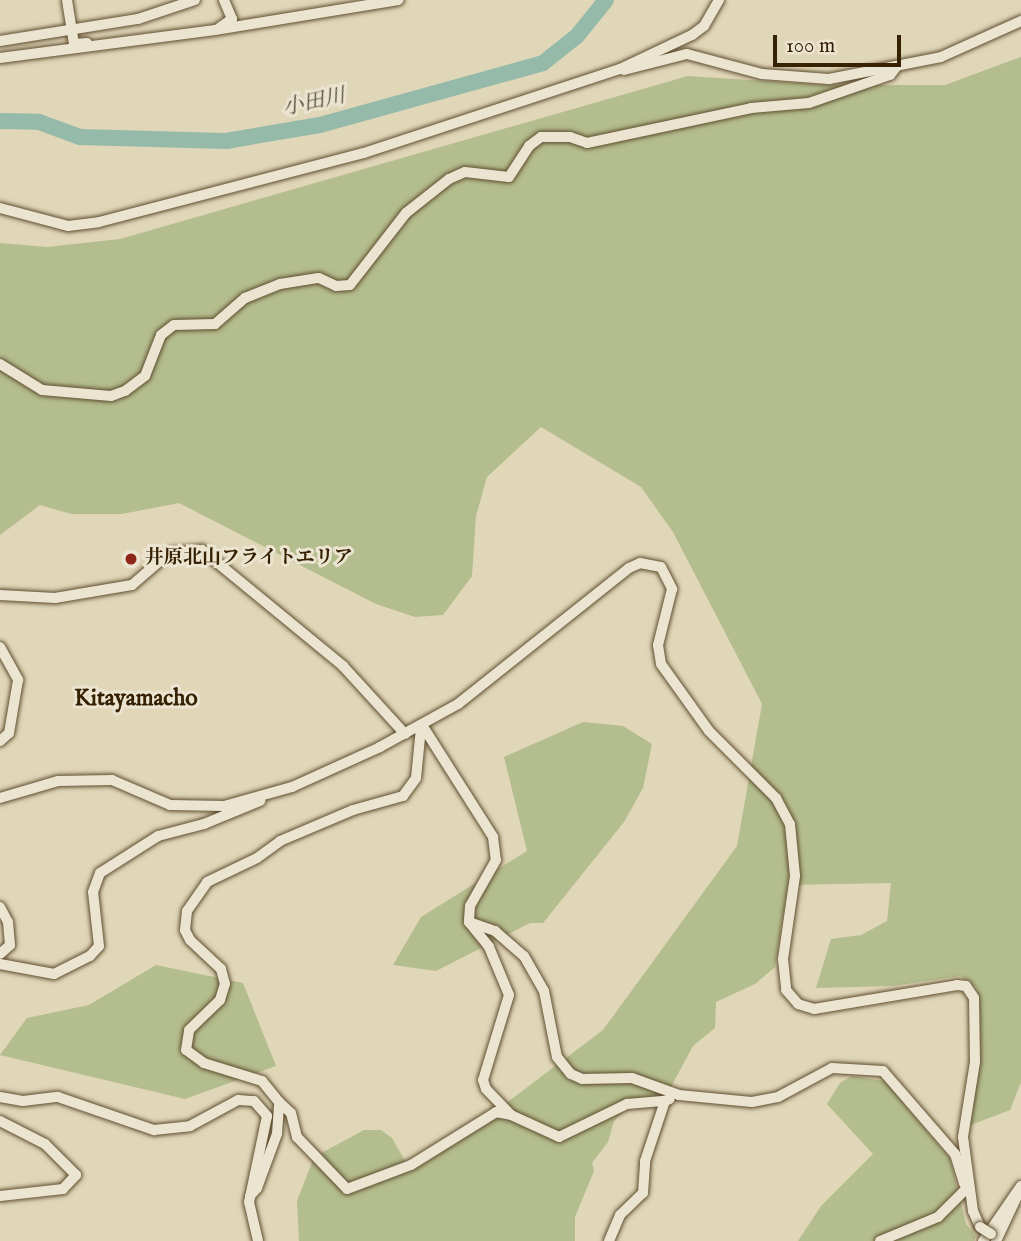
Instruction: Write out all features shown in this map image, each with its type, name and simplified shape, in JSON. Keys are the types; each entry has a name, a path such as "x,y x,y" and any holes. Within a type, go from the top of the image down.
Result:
{"street":[{"path":"67,0 74,44 112,40 120,44"},
{"path":"0,41 138,19 195,0"},
{"path":"215,30 232,19 224,0"},
{"path":"0,58 120,44 399,0"},
{"path":"0,208 68,226 165,208 364,153 620,69 692,35 704,26 719,0"},
{"path":"620,69 631,72 687,54 762,74 806,79 897,66 966,49 1021,21"},
{"path":"0,363 42,390 111,396 125,391 145,376 161,335 174,325 215,324 245,298 280,284 319,278 336,286 350,285 406,213 449,179 465,172 509,177 528,146 541,136 570,137 587,143 751,108 809,103 890,75 897,66"},
{"path":"0,595 55,598 132,585 169,553 202,550 344,666 405,734"},
{"path":"0,964 54,974 90,956 99,946 93,892 100,873 146,841 236,813 263,796 422,725 487,683 629,568 640,563 661,567 672,589 658,645 662,664 709,731 765,786 790,824 795,876 783,959 786,990 798,1004 814,1009 957,985 966,986 974,998 975,1062 962,1137 968,1188"},
{"path":"0,647 18,680 9,733 0,741"},
{"path":"422,725 493,837 496,860 470,906 469,922 489,947 509,995 483,1080 486,1089 511,1115"},
{"path":"422,725 416,778 403,796 352,810 280,841 257,858 207,882 187,911 185,930 190,940 221,969 225,984 220,1000 188,1030 186,1050 204,1063 262,1081 291,1114 297,1137 347,1189 411,1165 496,1112 511,1115 559,1137 627,1104 664,1101 679,1095"},
{"path":"0,798 58,781 113,780 170,804 224,806 263,796"},
{"path":"0,907 8,922 10,945 0,954"},
{"path":"469,922 495,931 524,956 544,991 557,1057 571,1074 582,1079 649,1081 679,1095 766,1102 832,1068 883,1071 956,1154 980,1227 994,1239 1021,1187"},
{"path":"0,1097 23,1101 58,1097 154,1130 190,1126 238,1100 254,1101 264,1111 267,1123 250,1196 258,1241"},
{"path":"609,1241 620,1215 643,1193 645,1161 664,1101"},
{"path":"250,1196 257,1188 276,1134 279,1102"},
{"path":"0,1121 46,1144 76,1175 63,1189 0,1196"},
{"path":"880,1241 937,1217 968,1188"}],"green space":[{"path":"1021,57 1021,1082 1010,1110 968,1126 979,1063 979,997 976,987 960,976 893,986 816,988 831,939 861,935 887,921 891,883 788,885 775,967 755,984 716,1002 715,1028 693,1046 666,1096 635,1099 614,1121 608,1142 592,1163 594,1171 575,1217 575,1241 299,1241 297,1201 314,1157 364,1130 381,1130 392,1138 409,1168 447,1148 603,1030 737,846 762,704 673,532 641,487 541,427 487,477 476,516 472,576 443,615 415,617 376,604 179,503 122,514 71,514 40,505 0,535 0,243 47,247 120,239 688,76 826,85 945,85"},
{"path":"583,722 623,726 652,744 643,788 624,822 543,923 530,923 436,971 393,965 421,917 527,851 504,757"},
{"path":"156,965 243,983 276,1066 185,1099 0,1055 27,1018 89,1005"},
{"path":"852,1076 885,1081 950,1159 966,1224 976,1236 974,1241 798,1241 821,1206 873,1154 827,1104 840,1083"}],"waterway":[{"name":"小田川","path":"0,121 39,122 80,137 226,141 320,125 543,63 577,36 606,0"}],"place":[{"name":"井原北山フライトエリア","path":"131,559"}],"district":[{"name":"Kitayamacho","path":"136,699"}]}
